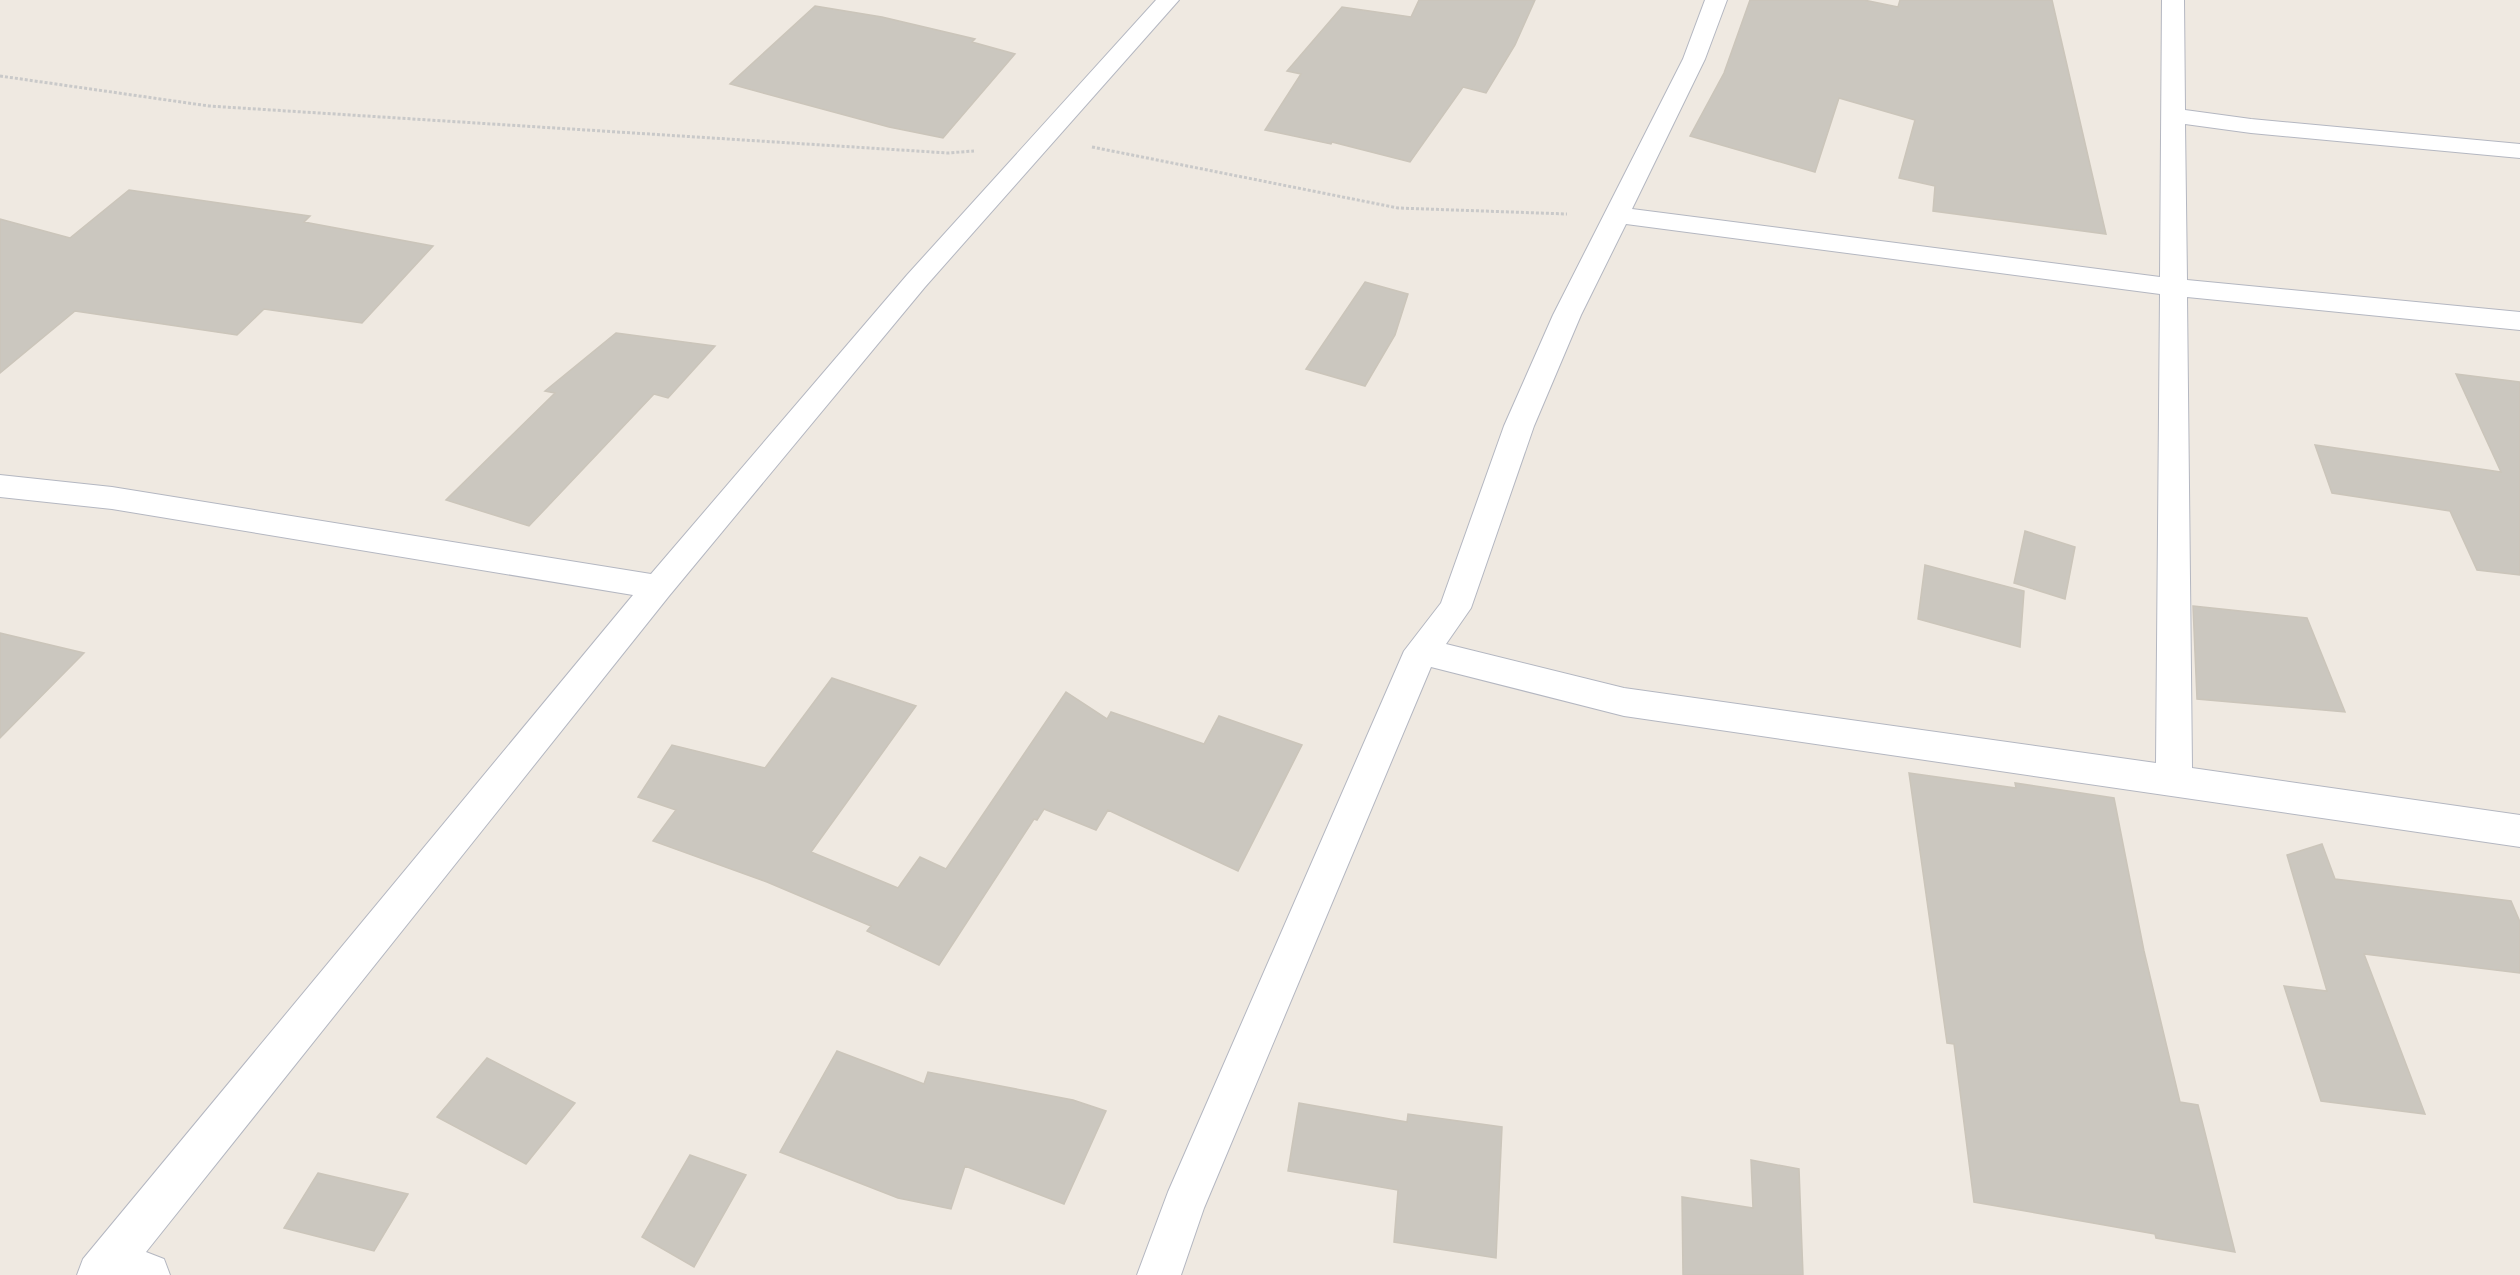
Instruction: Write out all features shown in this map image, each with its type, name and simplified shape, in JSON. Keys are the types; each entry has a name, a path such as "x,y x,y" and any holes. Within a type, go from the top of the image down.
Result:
{"street":[{"path":"119,1272 658,587 916,281 1168,0"},
{"path":"1159,1275 1183,1207 1421,651 1455,608 1519,426 1567,315 1694,59 1716,0"},
{"path":"2173,0 2174,782"},
{"path":"2172,115 2251,126 2520,151"},
{"path":"1617,215 2173,287 2520,321"},
{"path":"0,486 112,498 658,587"},
{"path":"1421,651 1624,702 2520,831"}],"path":[{"path":"0,76 209,106 948,153 1040,145 1095,147 1398,208 1518,214 1617,215"}],"building":[{"path":"1419,0 1535,0 1515,45 1486,93 1463,87 1410,162 1332,142 1331,144 1265,130 1301,74 1287,71 1342,7 1411,17"},
{"path":"1750,0 1864,0 1898,7 1900,0 2052,0 2106,234 1933,211 1935,186 1899,178 1915,120 1839,98 1815,172 1690,136 1724,73"},
{"path":"815,6 882,17 975,39 972,42 1015,54 943,138 889,127 730,84"},
{"path":"129,190 310,216 304,222 433,246 362,323 264,309 237,335 75,311 0,373 0,219 70,238"},
{"path":"1365,282 1408,294 1395,335 1365,386 1306,369"},
{"path":"616,333 715,346 668,398 654,394 529,526 446,500 555,393 545,391"},
{"path":"2456,374 2520,382 2520,575 2477,570 2450,511 2332,493 2315,445 2501,472"},
{"path":"2025,531 2075,547 2065,599 2014,583"},
{"path":"1925,565 2024,591 2020,647 1918,619"},
{"path":"2193,606 2307,618 2345,712 2197,699"},
{"path":"0,633 84,653 0,738"},
{"path":"832,678 916,706 811,852 898,888 920,857 946,869 1066,692 1107,719 1111,712 1204,744 1219,716 1302,745 1238,871 1108,810 1096,830 1044,809 1037,820 1034,819 939,965 867,931 871,926 767,882 653,841 676,810 638,797 672,745 765,768"},
{"path":"1909,773 2016,788 2015,783 2114,798 2144,951 2180,1102 2198,1105 2235,1252 2156,1238 2155,1234 1974,1202 1954,1044 1947,1043"},
{"path":"2322,844 2335,879 2511,901 2520,922 2520,973 2364,954 2425,1114 2321,1101 2284,986 2327,991 2287,855"},
{"path":"837,1051 924,1084 928,1072 1073,1100 1106,1111 1064,1204 965,1166 951,1209 898,1198 780,1152"},
{"path":"487,1058 575,1103 526,1164 437,1117"},
{"path":"1299,1103 1407,1122 1408,1114 1502,1127 1496,1258 1394,1242 1398,1190 1288,1171"},
{"path":"690,1155 746,1175 694,1267 642,1237"},
{"path":"1751,1160 1799,1169 1803,1275 1683,1275 1682,1197 1753,1208"},
{"path":"318,1173 408,1194 374,1251 284,1228"}]}
